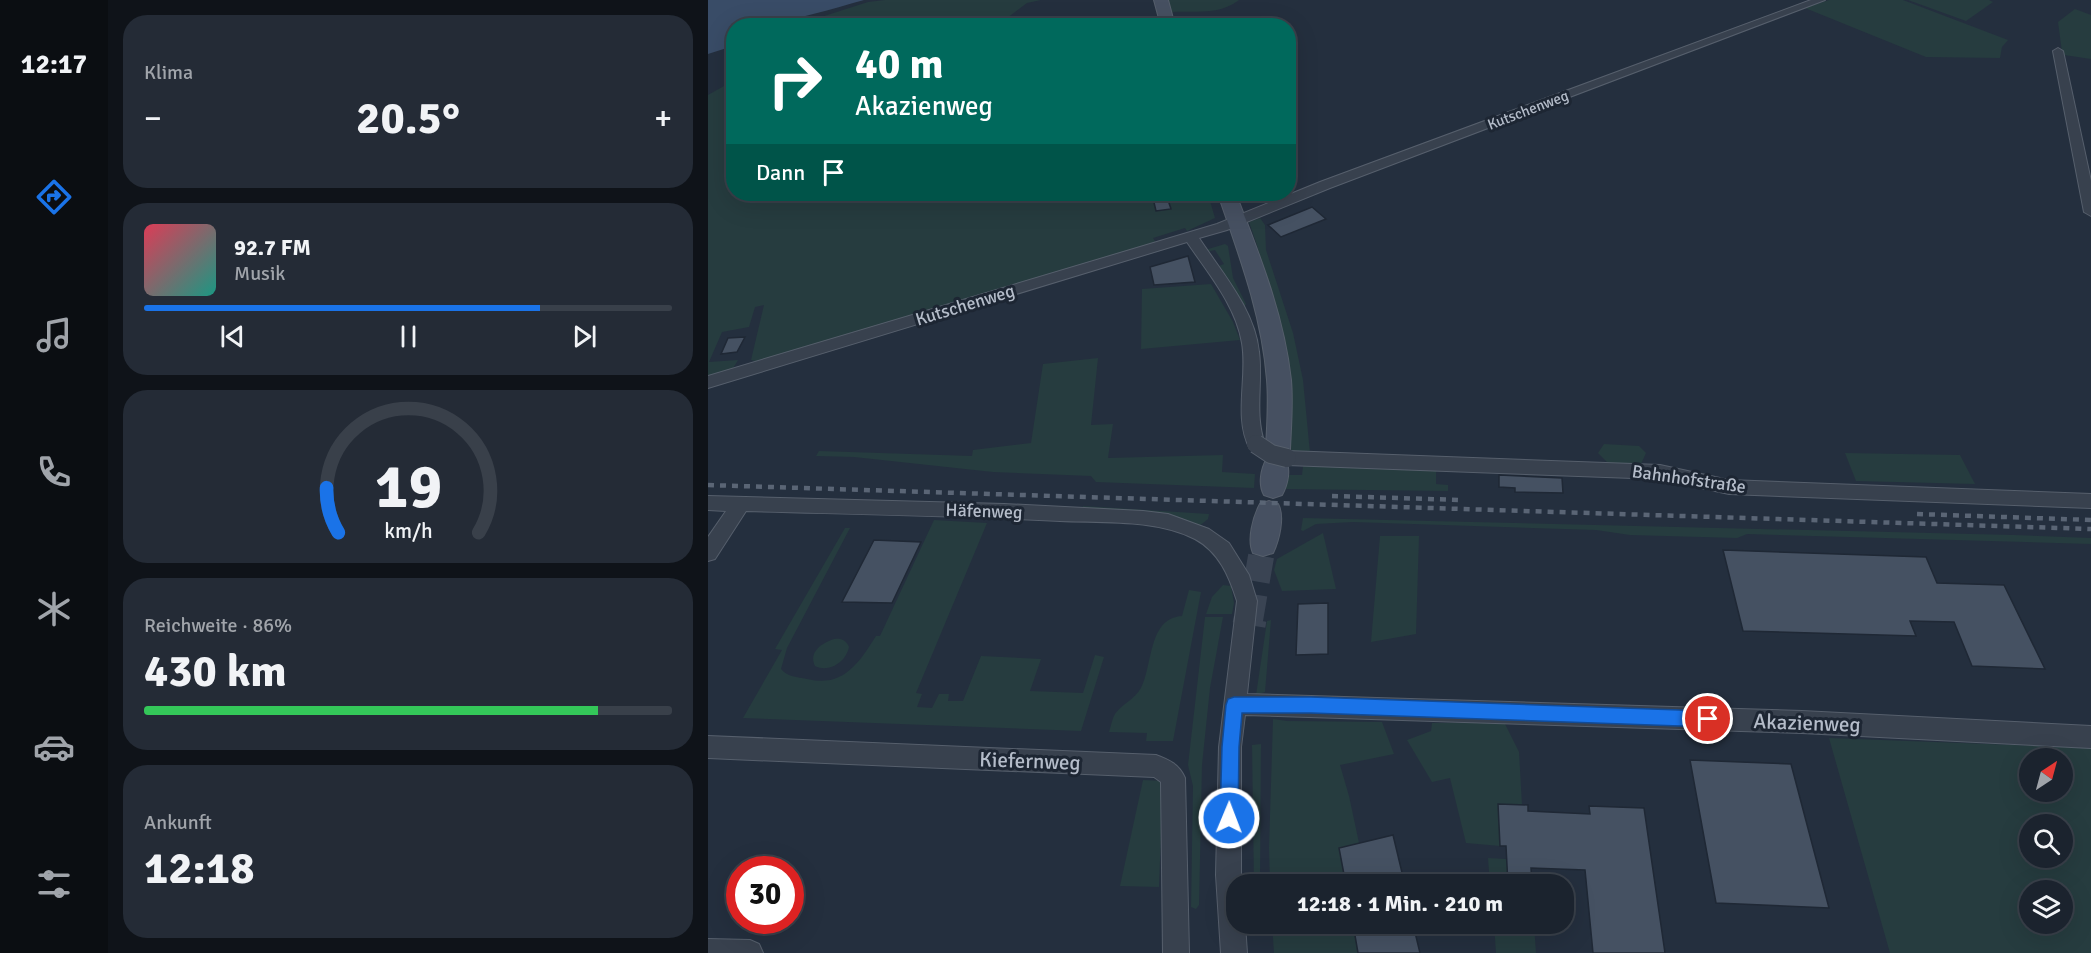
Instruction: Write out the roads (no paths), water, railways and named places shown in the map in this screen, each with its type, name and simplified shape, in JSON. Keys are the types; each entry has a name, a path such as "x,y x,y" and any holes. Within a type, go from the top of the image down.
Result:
{"main road":[{"path":"1161,0 1166,18"},
{"path":"1228,201 1230,224 1267,312 1279,379 1276,474 1263,545"}],"street":[{"name":"Kutschenweg","path":"1296,197 1820,0"},
{"path":"2058,51 2091,212"},
{"name":"Kutschenweg","path":"708,382 1191,237 1286,201"},
{"name":"Bahnhofstraße","path":"1191,237 1244,321 1250,342 1253,380 1250,430 1256,444 1270,454 1276,474 1583,468 1660,472 1729,487 2091,501"},
{"name":"Häfenweg","path":"708,503 1004,512 1168,522 1202,534 1222,549 1239,575 1247,601 1230,747 1228,866 1234,953"},
{"path":"708,553 741,504"},
{"name":"Akazienweg","path":"1234,705 1311,705 1802,722 2091,737"},
{"name":"Kiefernweg","path":"708,747 1156,766 1173,778 1176,953"},
{"path":"708,952 750,953"}],"water":[{"path":"708,0 864,0 797,18 726,18 726,48 708,54"}],"tunnel":[{"path":"1250,620 1263,545"},
{"path":"1249,625 1250,619"}],"railway":[{"path":"708,485 2091,529"},
{"path":"1332,496 1461,500"},
{"path":"1917,514 2091,520"}]}
